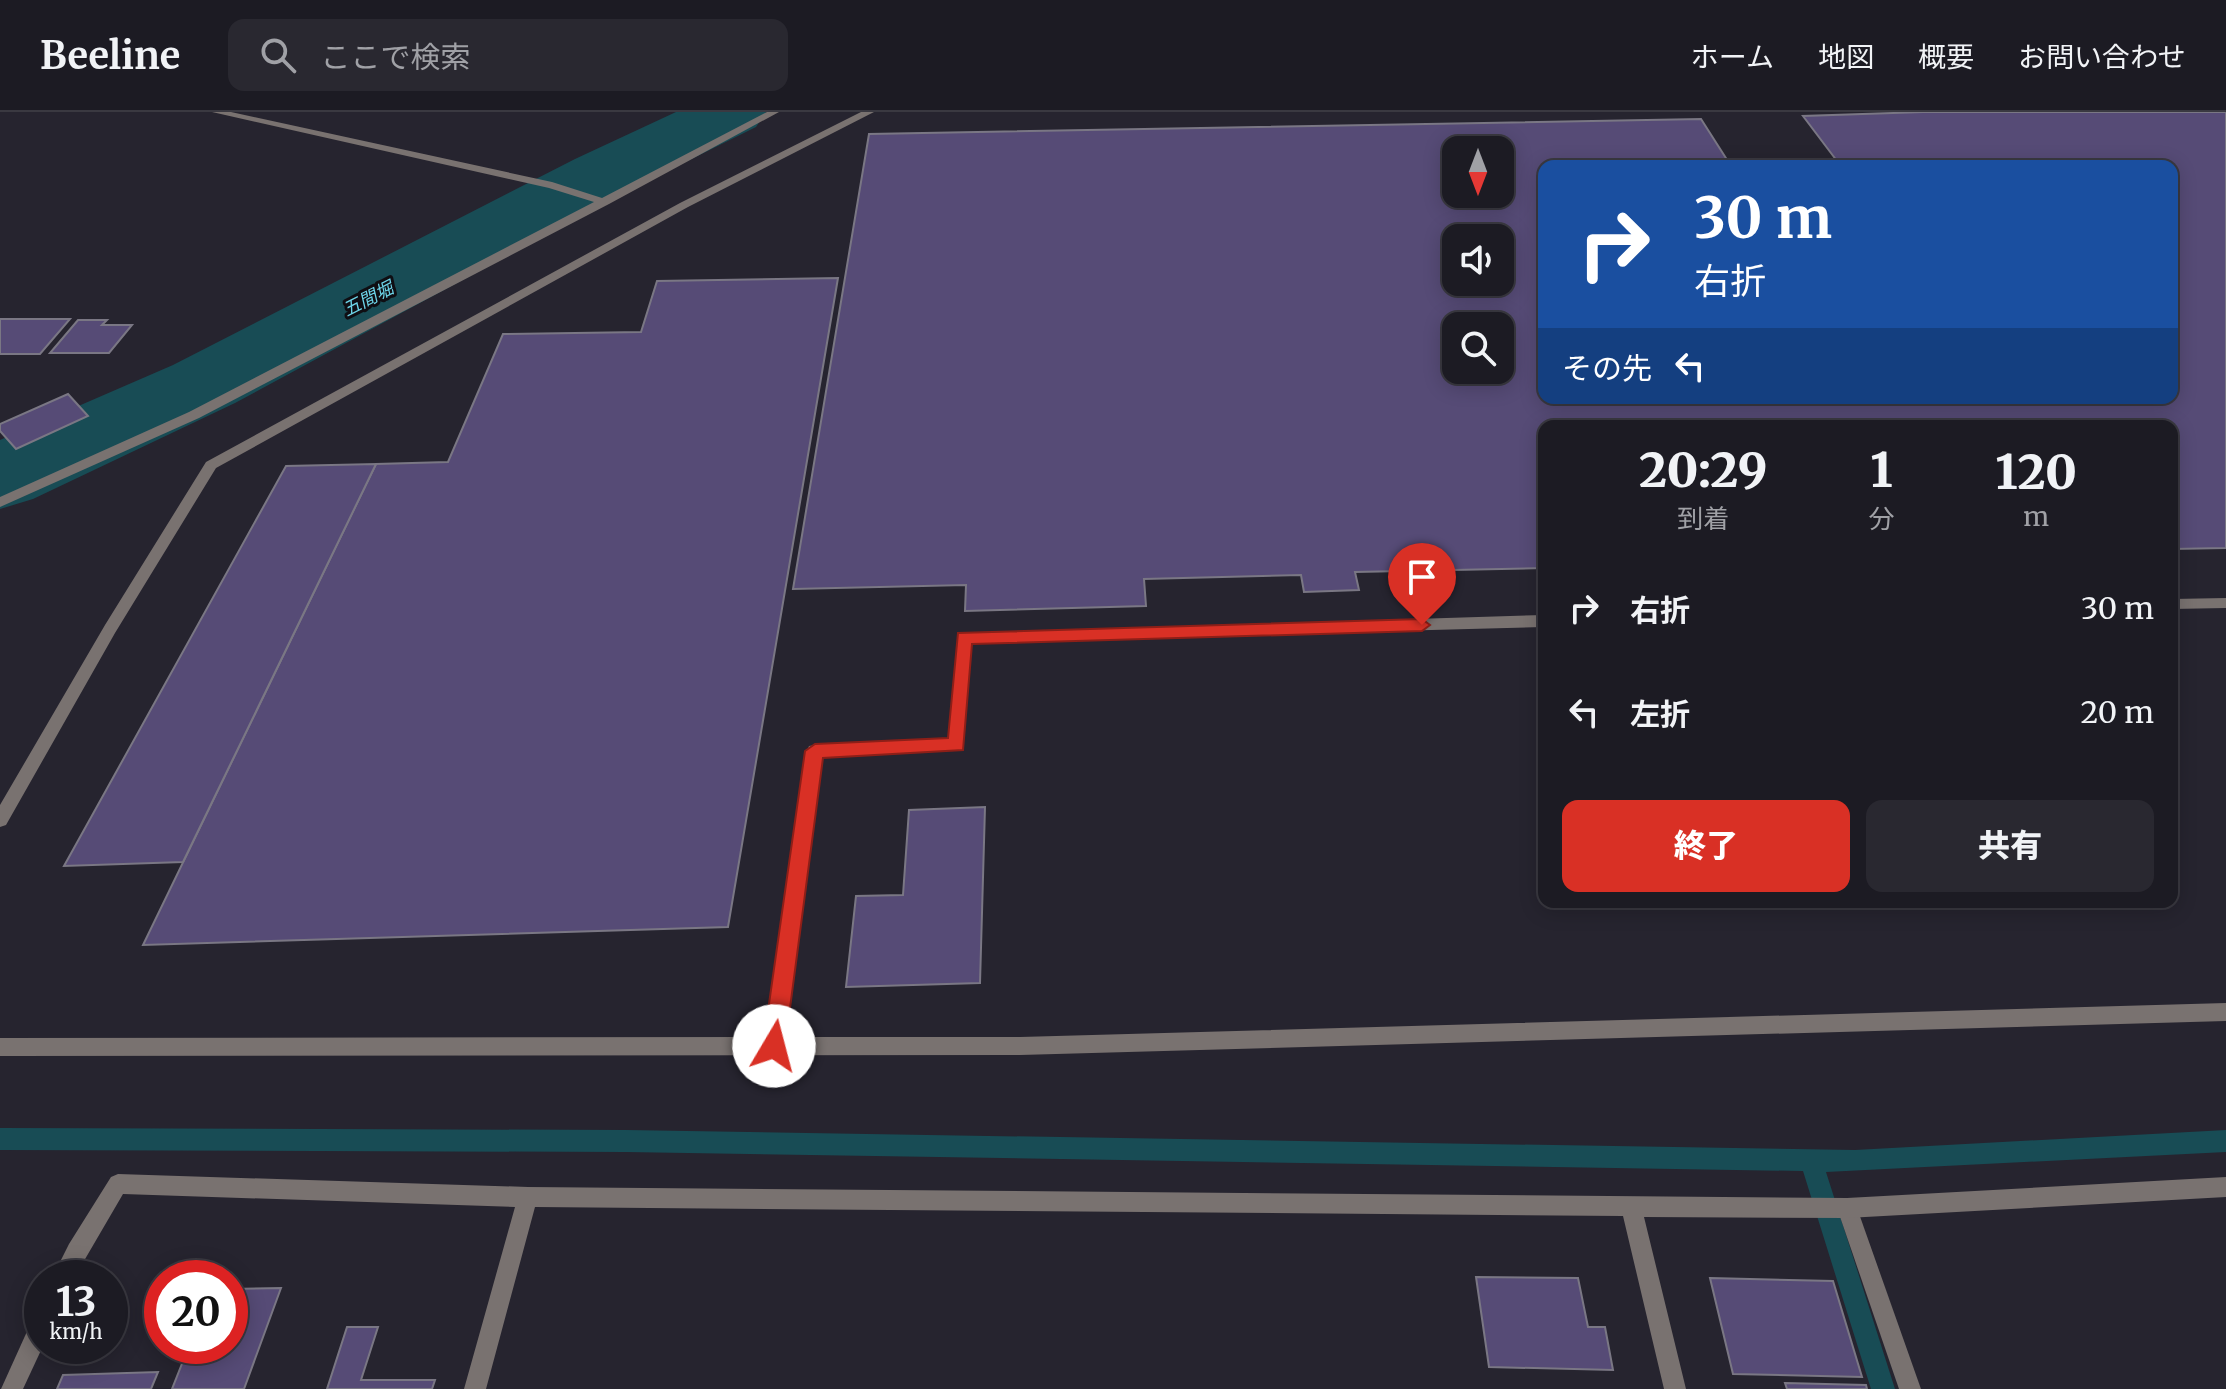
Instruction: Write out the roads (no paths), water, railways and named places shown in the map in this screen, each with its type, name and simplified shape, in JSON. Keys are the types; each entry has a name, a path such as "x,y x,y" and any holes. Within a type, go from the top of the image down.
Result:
{"street":[{"path":"217,112 552,185 605,202"},
{"path":"0,502 194,415 774,112"},
{"path":"0,820 110,629 211,465 684,205 869,112"},
{"path":"2178,604 2226,603"},
{"path":"774,1046 815,751 957,745 964,637 1538,621"},
{"path":"0,1047 1020,1046 2226,1012"},
{"path":"72,1260 118,1184 528,1197 1811,1208 2226,1187"},
{"path":"475,1389 528,1197"},
{"path":"1631,1206 1675,1389"},
{"path":"1844,1208 1910,1389"},
{"path":"12,1389 24,1363"}],"waterway":[{"name":"五間堀","path":"0,477 204,384 601,175 732,112"},
{"path":"0,1139 626,1141 1811,1160"},
{"path":"1811,1160 1855,1161 2226,1141"},
{"path":"1811,1160 1883,1389"}]}
